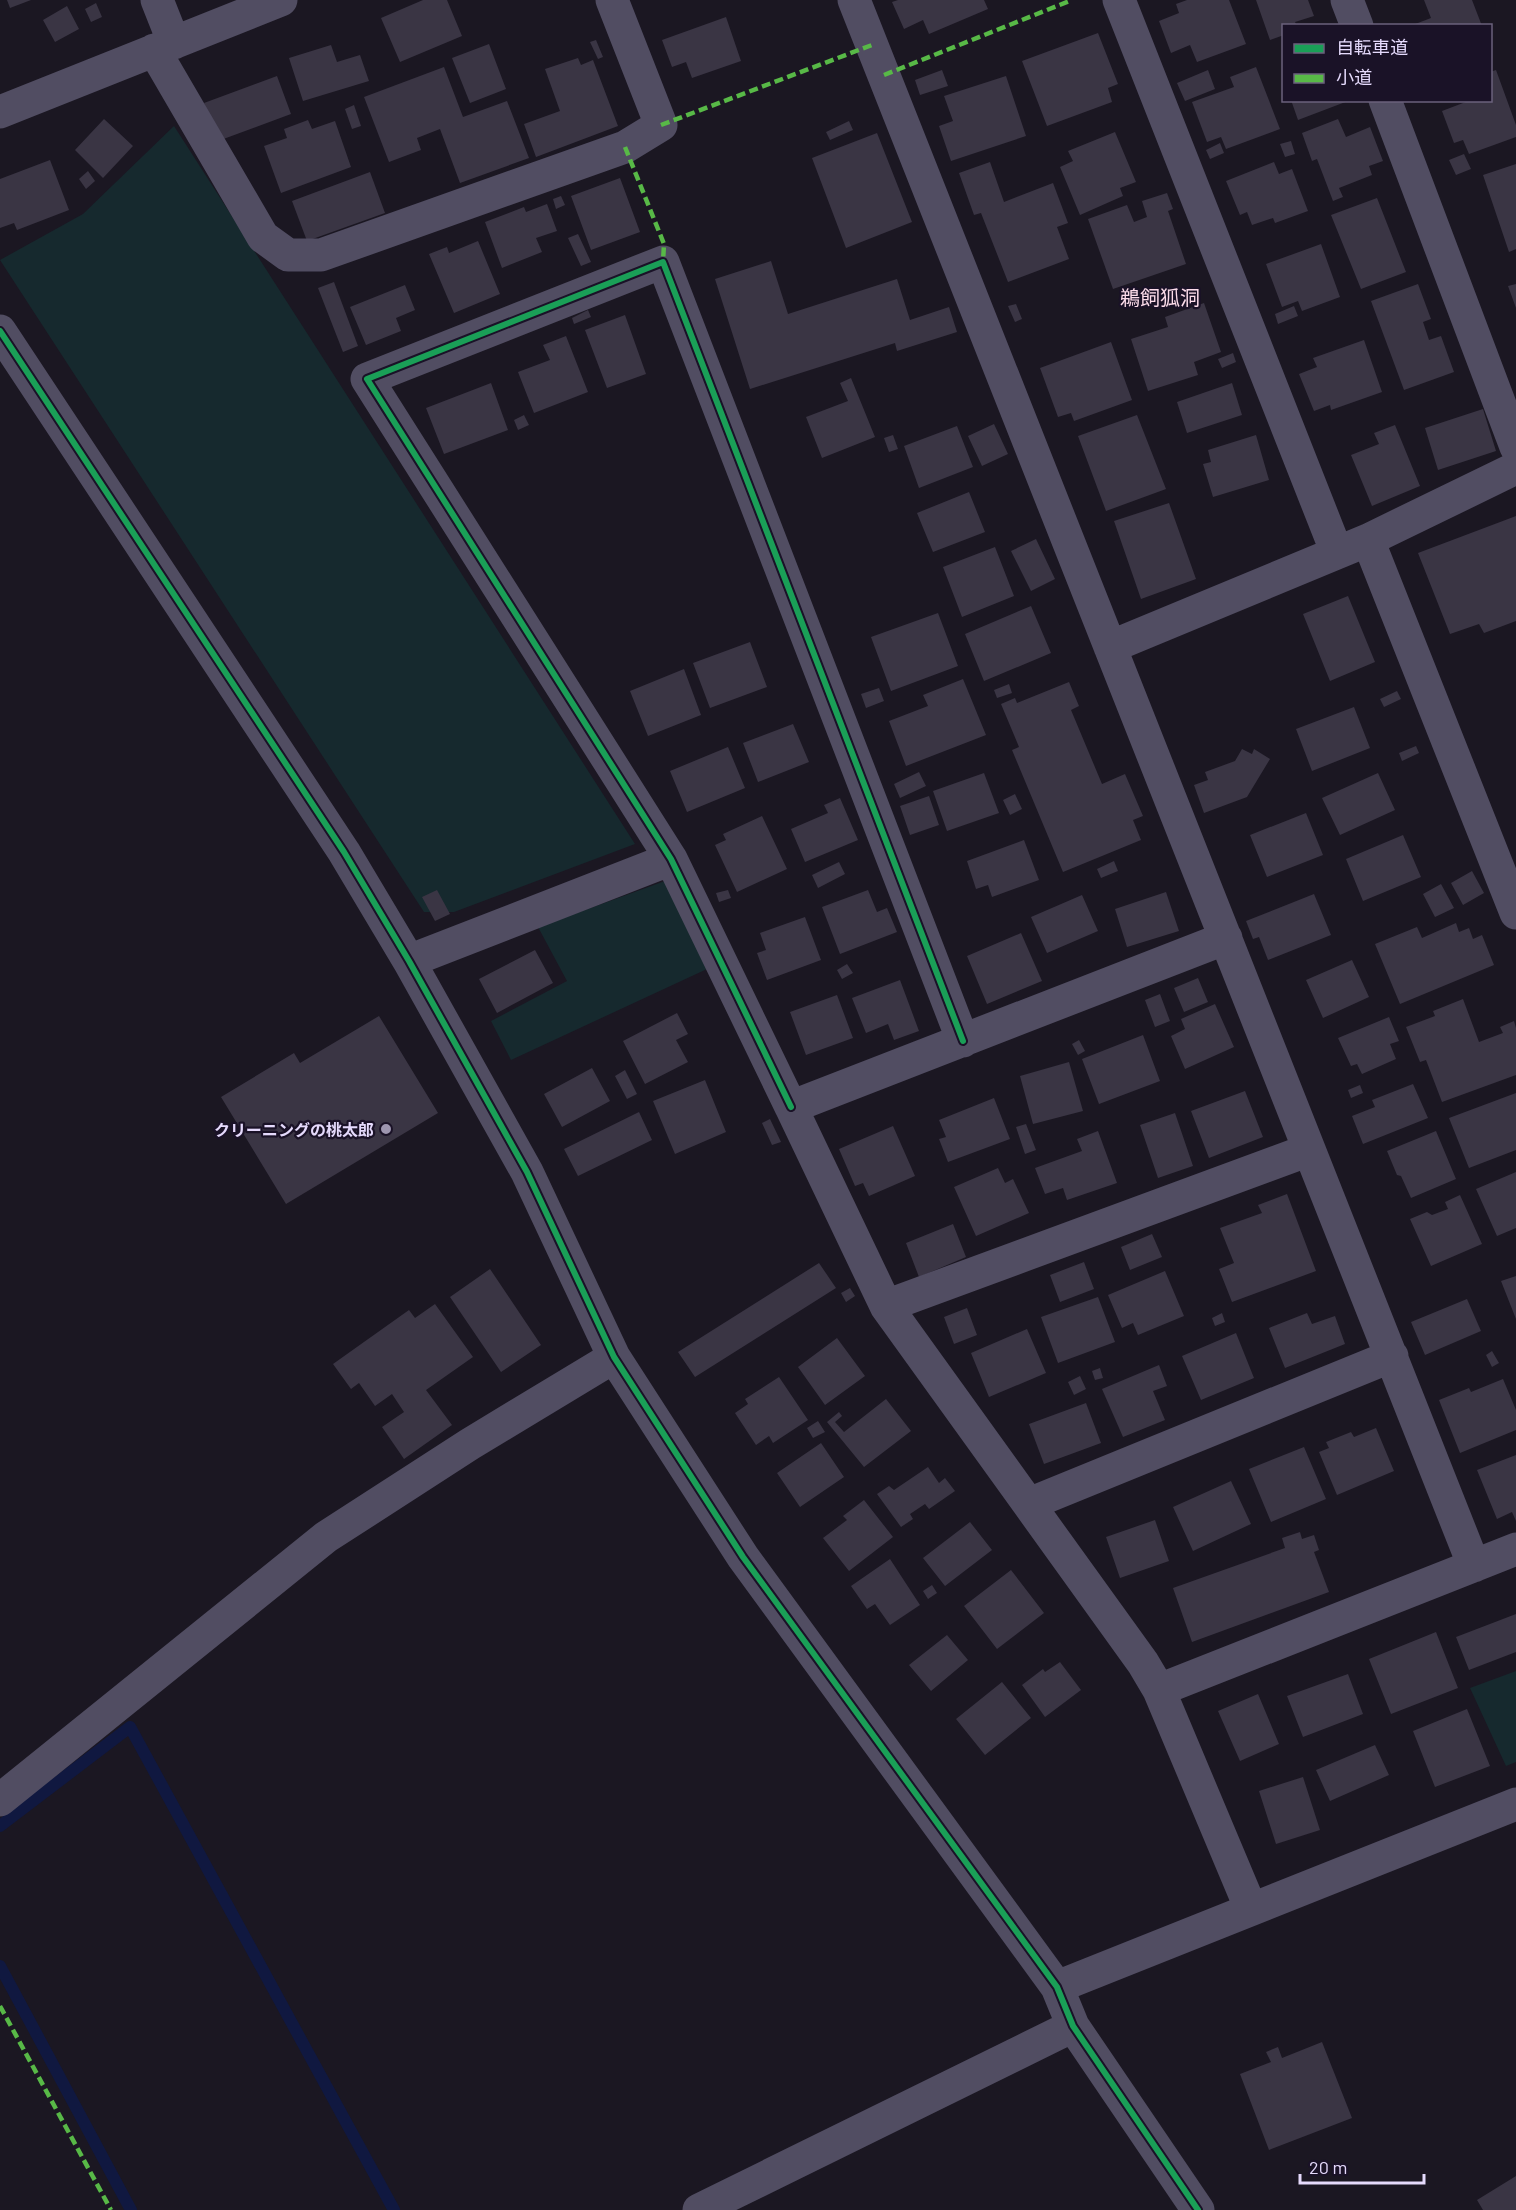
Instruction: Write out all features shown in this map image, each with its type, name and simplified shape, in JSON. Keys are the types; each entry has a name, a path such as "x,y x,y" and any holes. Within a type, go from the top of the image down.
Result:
{"street":[{"path":"157,0 164,47 263,237 288,255 321,255 625,147 661,125 612,0"},
{"path":"0,112 281,0"},
{"path":"854,0 1474,1566"},
{"path":"1119,0 1337,553"},
{"path":"1347,0 1356,24"},
{"path":"1386,102 1516,447"},
{"path":"963,1041 663,262 367,379 671,860 886,1306 1143,1663 1159,1690 1251,1909"},
{"path":"0,331 344,852 409,961 527,1172 614,1357 743,1557 1057,1987 1073,2026 1198,2210"},
{"path":"1110,647 1368,540 1516,468"},
{"path":"1368,540 1515,907"},
{"path":"409,961 671,860"},
{"path":"791,1107 1226,938"},
{"path":"886,1306 1309,1150"},
{"path":"1029,1504 1392,1356"},
{"path":"0,1800 326,1537 470,1444 614,1357"},
{"path":"1159,1690 1516,1549"},
{"path":"1057,1987 1516,1804"},
{"path":"699,2210 1073,2026"}],"green space":[{"path":"174,126 635,844 454,912 424,912 0,260 83,214"},
{"path":"665,881 707,969 511,1060 491,1021 567,981 538,927"},
{"path":"1516,1671 1516,1762 1506,1766 1470,1688"}],"building":[{"path":"7,0 31,0 10,8"},
{"path":"423,0 447,0 462,36 400,62 381,18"},
{"path":"898,0 984,0 988,9 929,34 923,20 904,29 892,2"},
{"path":"1187,0 1229,0 1246,44 1197,62 1190,45 1171,53 1159,21 1179,13 1176,4"},
{"path":"1256,0 1308,0 1314,16 1295,22 1296,24 1282,24 1282,36 1270,40"},
{"path":"1424,0 1472,0 1481,24 1415,24 1431,18"},
{"path":"96,3 102,17 91,22 85,9"},
{"path":"67,6 79,29 55,42 43,20"},
{"path":"726,17 741,61 692,78 686,62 672,67 662,40"},
{"path":"1098,33 1118,84 1108,88 1112,102 1047,126 1022,61"},
{"path":"596,40 603,57 598,59 590,42"},
{"path":"489,44 506,89 470,103 452,58"},
{"path":"331,45 337,62 360,55 369,81 303,101 289,58"},
{"path":"578,58 581,65 593,60 618,126 536,157 524,124 560,111 545,69"},
{"path":"444,67 463,117 507,101 529,158 460,183 440,129 417,138 421,150 389,162 364,97"},
{"path":"1256,67 1280,129 1226,149 1221,137 1207,142 1192,102 1234,87 1230,77"},
{"path":"942,70 948,86 920,95 915,80"},
{"path":"1208,70 1215,89 1185,101 1177,83"},
{"path":"1496,70 1516,125 1516,137 1469,154 1463,140 1454,143 1442,111 1466,102 1492,102 1492,71"},
{"path":"277,76 291,114 218,141 204,103"},
{"path":"1006,76 1026,136 951,161 939,126 953,121 944,96"},
{"path":"1292,102 1345,102 1298,120"},
{"path":"354,105 361,126 352,129 345,109"},
{"path":"104,119 133,146 103,178 75,150"},
{"path":"1338,119 1346,137 1370,127 1383,161 1369,166 1372,175 1339,188 1343,197 1333,201 1317,159 1312,161 1302,133"},
{"path":"308,120 312,129 335,121 351,167 281,193 264,146 287,138 284,129"},
{"path":"849,121 853,130 830,140 826,132"},
{"path":"1115,132 1136,182 1120,188 1123,196 1080,215 1060,167 1073,161 1068,151"},
{"path":"877,133 912,222 846,248 812,158"},
{"path":"1291,141 1295,154 1285,157 1280,144"},
{"path":"1220,143 1224,153 1210,159 1206,150"},
{"path":"1464,154 1471,169 1456,175 1449,160"},
{"path":"50,160 69,210 17,230 14,223 0,228 0,179"},
{"path":"990,162 1004,202 1053,183 1068,223 1057,227 1069,259 1008,282 981,213 974,215 959,173"},
{"path":"1274,162 1279,174 1292,169 1308,211 1275,223 1273,218 1252,225 1247,212 1240,215 1226,181"},
{"path":"1516,164 1516,249 1509,252 1483,175"},
{"path":"88,171 95,181 86,189 79,179"},
{"path":"370,172 385,213 307,241 292,201"},
{"path":"620,178 640,232 591,250 571,196"},
{"path":"1167,193 1173,209 1168,211 1186,264 1113,289 1088,219 1127,205 1134,222 1147,217 1142,201"},
{"path":"561,196 565,205 556,209 553,199"},
{"path":"1377,198 1406,272 1361,289 1331,215"},
{"path":"547,204 557,231 536,238 542,252 502,268 485,222 524,207 526,212"},
{"path":"578,234 591,262 581,266 568,238"},
{"path":"478,241 500,294 454,313 429,254 447,247 449,253"},
{"path":"1321,244 1340,297 1302,311 1298,301 1282,307 1266,264"},
{"path":"771,261 788,314 897,279 910,320 949,307 957,332 897,351 895,343 750,389 715,279"},
{"path":"334,282 358,346 343,352 318,288"},
{"path":"1418,284 1431,319 1423,322 1429,340 1441,336 1454,372 1404,390 1371,301"},
{"path":"1516,284 1516,308 1508,286"},
{"path":"405,285 415,310 396,318 401,331 366,345 350,307"},
{"path":"1204,303 1221,352 1194,362 1198,375 1148,391 1131,339 1168,327 1165,317"},
{"path":"1016,304 1022,319 1015,322 1008,306"},
{"path":"1294,306 1298,316 1278,324 1275,314"},
{"path":"588,310 591,317 574,324 572,318"},
{"path":"625,315 646,374 607,388 585,330"},
{"path":"566,336 588,392 534,413 518,372 550,360 543,345"},
{"path":"1364,340 1382,392 1331,410 1330,405 1314,411 1299,374 1317,367 1313,358"},
{"path":"1111,342 1132,400 1074,421 1071,413 1058,417 1040,368"},
{"path":"1233,353 1236,362 1222,368 1218,359"},
{"path":"851,378 875,437 822,458 806,417 848,401 840,383"},
{"path":"491,383 508,430 444,454 426,408"},
{"path":"1232,383 1242,415 1187,433 1177,402"},
{"path":"1483,409 1496,451 1438,470 1425,428"},
{"path":"524,415 529,425 518,430 514,420"},
{"path":"1137,415 1166,489 1106,511 1078,436"},
{"path":"994,424 1008,454 982,466 968,436"},
{"path":"1395,425 1420,486 1372,506 1351,455 1379,444 1374,433"},
{"path":"957,426 973,467 919,488 904,446"},
{"path":"893,435 898,449 889,452 884,438"},
{"path":"1256,435 1269,480 1213,497 1203,464 1211,462 1208,450"},
{"path":"969,492 985,532 933,552 917,513"},
{"path":"1169,503 1196,579 1141,599 1114,521"},
{"path":"1516,516 1516,621 1484,633 1479,624 1450,634 1418,553"},
{"path":"1036,539 1055,579 1031,591 1011,551"},
{"path":"995,547 1014,596 962,617 943,567"},
{"path":"1348,596 1375,662 1330,681 1303,614"},
{"path":"1031,606 1051,653 984,681 965,634"},
{"path":"938,613 958,666 891,691 871,637"},
{"path":"750,642 767,687 710,708 693,663"},
{"path":"684,669 701,715 648,736 630,691"},
{"path":"963,679 986,735 906,766 889,721 928,706 923,695"},
{"path":"1069,682 1079,706 1071,710 1102,784 1125,774 1143,816 1133,820 1141,840 1063,872 1012,750 1019,747 1001,704 1015,698 1017,703"},
{"path":"1009,684 1012,693 997,698 994,690"},
{"path":"879,688 884,701 866,708 861,694"},
{"path":"1397,691 1401,699 1384,707 1380,699"},
{"path":"1354,707 1370,748 1312,771 1296,729"},
{"path":"793,724 809,762 758,782 743,743"},
{"path":"1416,746 1419,753 1402,761 1399,753"},
{"path":"728,747 745,788 687,812 670,771"},
{"path":"1242,749 1252,754 1254,749 1270,759 1247,797 1204,813 1194,785 1208,780 1205,772 1235,761"},
{"path":"919,772 926,786 900,798 894,784"},
{"path":"984,773 999,813 947,831 933,791"},
{"path":"1378,773 1395,810 1340,835 1322,798"},
{"path":"1015,794 1022,809 1010,815 1003,800"},
{"path":"929,796 939,825 910,835 900,806"},
{"path":"840,798 858,840 805,862 791,829 828,813 824,805"},
{"path":"1306,813 1323,855 1267,877 1250,835"},
{"path":"762,816 787,869 737,892 715,845 726,840 723,834"},
{"path":"1403,835 1421,877 1363,901 1346,859"},
{"path":"1024,840 1039,880 992,897 988,885 976,889 967,861"},
{"path":"1114,861 1118,871 1101,878 1097,869"},
{"path":"839,862 845,874 818,888 812,875"},
{"path":"1472,871 1484,893 1463,905 1451,883"},
{"path":"1441,884 1454,908 1435,917 1423,894"},
{"path":"437,890 450,914 435,921 422,897"},
{"path":"728,890 731,898 719,902 716,893"},
{"path":"868,890 877,912 887,908 897,932 840,954 822,907"},
{"path":"1166,892 1179,931 1127,947 1115,909"},
{"path":"1314,894 1331,935 1268,960 1259,937 1253,939 1246,921"},
{"path":"1082,895 1098,931 1047,953 1031,917"},
{"path":"805,917 821,960 767,980 757,953 766,950 760,933"},
{"path":"1456,923 1459,932 1469,928 1473,939 1482,935 1494,965 1400,1004 1375,944 1417,927 1422,938"},
{"path":"1021,933 1042,981 987,1004 967,956"},
{"path":"535,950 553,983 497,1013 479,979"},
{"path":"1352,960 1369,997 1323,1018 1306,980"},
{"path":"847,964 853,973 842,979 837,970"},
{"path":"1198,978 1208,1002 1184,1012 1174,988"},
{"path":"900,980 919,1031 894,1040 888,1024 866,1033 852,998"},
{"path":"1160,994 1170,1021 1155,1027 1145,1000"},
{"path":"837,995 853,1038 806,1055 790,1012"},
{"path":"1463,999 1479,1042 1503,1033 1500,1027 1514,1021 1516,1075 1442,1102 1426,1060 1420,1062 1406,1027 1435,1016 1433,1011"},
{"path":"1215,1004 1234,1047 1185,1069 1171,1036 1185,1029 1181,1019"},
{"path":"677,1013 688,1034 676,1040 688,1062 645,1084 623,1041"},
{"path":"379,1016 438,1113 286,1204 221,1097 294,1053 300,1063"},
{"path":"1389,1017 1399,1041 1390,1044 1396,1059 1362,1074 1357,1064 1351,1066 1338,1038"},
{"path":"1143,1035 1160,1081 1099,1104 1082,1059"},
{"path":"1079,1040 1085,1051 1078,1055 1072,1044"},
{"path":"1069,1062 1083,1111 1033,1124 1020,1076"},
{"path":"592,1068 610,1101 562,1127 544,1094"},
{"path":"625,1070 637,1094 627,1099 615,1076"},
{"path":"705,1080 726,1132 675,1154 653,1101"},
{"path":"1413,1084 1428,1118 1363,1144 1352,1116 1375,1107 1372,1100"},
{"path":"1360,1085 1363,1093 1351,1098 1348,1090"},
{"path":"1245,1091 1263,1137 1209,1158 1191,1111"},
{"path":"1516,1093 1516,1150 1469,1168 1449,1118"},
{"path":"994,1098 1010,1139 948,1162 939,1139 946,1137 939,1120"},
{"path":"639,1112 652,1140 578,1176 564,1149"},
{"path":"1175,1113 1193,1166 1158,1178 1140,1125"},
{"path":"770,1119 781,1142 772,1145 762,1123"},
{"path":"1026,1124 1036,1150 1025,1154 1016,1127"},
{"path":"893,1126 915,1176 869,1196 863,1183 855,1186 839,1149"},
{"path":"1098,1131 1117,1183 1067,1200 1063,1188 1045,1194 1035,1168 1082,1151 1077,1139"},
{"path":"1436,1131 1456,1179 1411,1198 1401,1176 1397,1175 1387,1151"},
{"path":"998,1168 1005,1183 1013,1179 1029,1213 976,1236 954,1187"},
{"path":"1516,1172 1516,1228 1497,1236 1476,1189"},
{"path":"1287,1194 1316,1271 1232,1302 1219,1269 1234,1263 1220,1228 1262,1213 1258,1205"},
{"path":"1460,1195 1482,1244 1431,1266 1410,1219 1427,1212 1432,1215 1448,1209 1445,1202"},
{"path":"953,1224 966,1257 919,1277 906,1243"},
{"path":"1152,1234 1162,1257 1130,1270 1121,1247"},
{"path":"1084,1262 1094,1289 1060,1302 1050,1275"},
{"path":"819,1263 836,1288 695,1377 678,1352"},
{"path":"490,1269 541,1345 501,1372 450,1297"},
{"path":"1165,1271 1184,1316 1138,1335 1133,1323 1122,1328 1108,1295"},
{"path":"1516,1276 1516,1319 1501,1281"},
{"path":"850,1288 855,1296 846,1302 841,1293"},
{"path":"1098,1297 1115,1342 1058,1363 1041,1317"},
{"path":"1467,1299 1481,1331 1425,1355 1411,1322"},
{"path":"435,1304 473,1357 426,1390 452,1425 404,1459 382,1427 404,1412 392,1394 375,1406 359,1383 351,1389 333,1364 409,1310 415,1318"},
{"path":"967,1308 977,1335 954,1344 944,1317"},
{"path":"1222,1313 1225,1322 1215,1326 1212,1318"},
{"path":"1307,1313 1312,1324 1335,1316 1345,1344 1285,1368 1269,1328"},
{"path":"1027,1329 1046,1373 989,1397 971,1353"},
{"path":"1236,1333 1254,1378 1201,1400 1182,1356"},
{"path":"837,1338 865,1376 825,1405 798,1367"},
{"path":"1492,1351 1499,1363 1492,1367 1486,1355"},
{"path":"1159,1365 1167,1386 1153,1391 1165,1420 1123,1437 1102,1389"},
{"path":"1100,1368 1103,1378 1095,1380 1092,1371"},
{"path":"1080,1376 1086,1389 1074,1395 1068,1382"},
{"path":"779,1377 808,1420 773,1443 769,1436 756,1445 735,1413 748,1404 745,1399"},
{"path":"1503,1379 1516,1410 1516,1430 1460,1453 1439,1400 1469,1388 1471,1392"},
{"path":"886,1399 911,1431 864,1467 827,1422 839,1412 842,1416 835,1422 844,1432"},
{"path":"1086,1403 1101,1443 1044,1464 1029,1424"},
{"path":"818,1421 825,1432 813,1438 807,1428"},
{"path":"1376,1428 1394,1471 1337,1495 1319,1452 1329,1448 1326,1442 1351,1432 1354,1437"},
{"path":"821,1443 844,1477 800,1507 777,1473"},
{"path":"1304,1447 1326,1499 1271,1522 1249,1469"},
{"path":"1516,1455 1516,1521 1512,1512 1497,1519 1477,1470"},
{"path":"928,1467 939,1483 945,1478 955,1491 929,1509 925,1504 910,1514 913,1519 901,1527 877,1494 889,1486 894,1490"},
{"path":"1231,1481 1251,1524 1193,1551 1173,1507"},
{"path":"864,1500 893,1537 849,1571 823,1538 847,1520 843,1516"},
{"path":"1155,1520 1169,1561 1120,1578 1106,1537"},
{"path":"970,1522 992,1550 945,1586 923,1558"},
{"path":"1300,1532 1302,1539 1314,1535 1319,1550 1314,1552 1329,1592 1192,1642 1173,1588 1285,1548 1282,1538"},
{"path":"890,1559 920,1605 890,1625 875,1604 867,1609 851,1586"},
{"path":"1011,1570 1044,1613 997,1649 964,1606"},
{"path":"932,1585 937,1593 928,1599 923,1591"},
{"path":"1516,1614 1516,1652 1469,1670 1456,1637"},
{"path":"1436,1632 1458,1688 1391,1714 1369,1659"},
{"path":"947,1635 968,1660 931,1691 909,1665"},
{"path":"1060,1662 1081,1690 1045,1717 1022,1685 1043,1669 1045,1672"},
{"path":"1348,1674 1363,1714 1303,1737 1287,1696"},
{"path":"1002,1682 1031,1718 985,1755 956,1719"},
{"path":"1258,1694 1279,1744 1240,1761 1218,1711"},
{"path":"1467,1709 1490,1766 1435,1787 1413,1731"},
{"path":"1375,1745 1389,1775 1330,1801 1316,1770"},
{"path":"1303,1777 1320,1830 1276,1844 1259,1791"},
{"path":"1322,2042 1352,2118 1269,2150 1240,2074 1271,2062 1266,2052 1278,2047 1282,2058"},
{"path":"1516,2176 1516,2210 1483,2210 1477,2200"}],"waterway":[{"path":"0,1826 130,1727 394,2210"},
{"path":"0,1966 131,2210"}],"marked path":[{"path":"884,75 1072,0"},
{"path":"661,125 872,45"},
{"path":"625,147 664,244 663,262"},
{"path":"0,2006 111,2210"}],"cycle path":[{"path":"791,1107 671,859 367,379 663,262 963,1041"},
{"path":"0,331 344,852 409,961 527,1172 614,1357 743,1557 1057,1987 1073,2026 1198,2210"}],"place":[{"name":"クリーニングの桃太郎","path":"386,1129"}],"district":[{"name":"鵜飼狐洞","path":"1160,297"}]}
